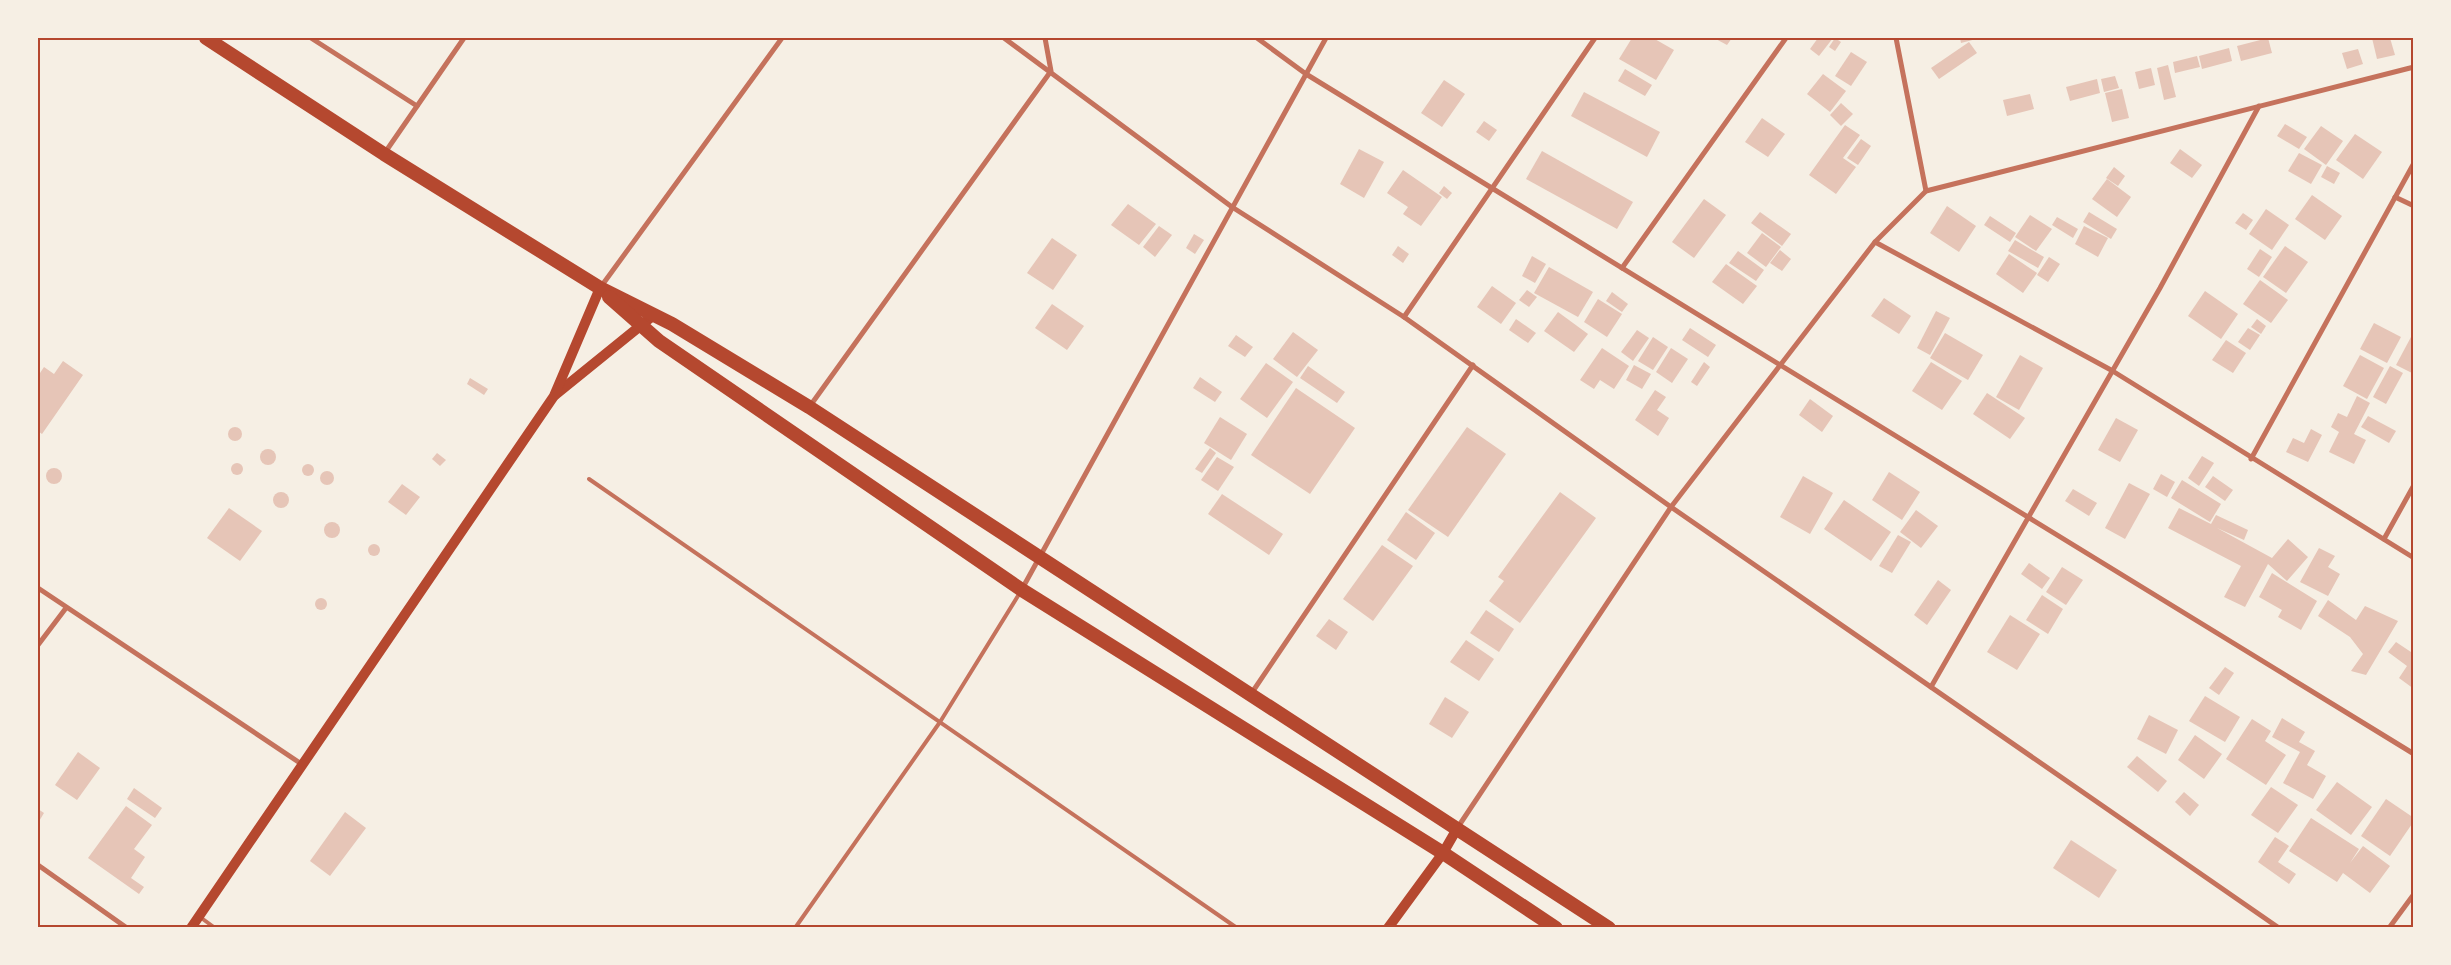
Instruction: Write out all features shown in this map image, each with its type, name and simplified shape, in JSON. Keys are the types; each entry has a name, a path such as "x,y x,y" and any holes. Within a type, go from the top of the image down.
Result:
{"highway":[{"path":"206,38 384,154 600,288 655,314 809,407 1039,558 1458,827 1609,928"},
{"path":"600,288 641,327 1022,590 1443,854 1556,928"}],"main road":[{"path":"191,928 554,396 600,288"},
{"path":"554,396 655,314"},
{"path":"1388,928 1443,854 1458,827"}],"street":[{"path":"311,38 417,106"},
{"path":"384,154 464,38"},
{"path":"600,288 782,38"},
{"path":"1004,38 1051,70 1232,207 1404,317 1671,507 2279,928"},
{"path":"809,407 1051,70 1046,38"},
{"path":"1257,38 1306,74 2414,754"},
{"path":"1022,590 1326,38"},
{"path":"1404,317 1595,38"},
{"path":"1622,268 1786,38"},
{"path":"1896,38 1926,191"},
{"path":"1458,827 1671,507 1874,242 1926,191 2414,67"},
{"path":"1931,686 2201,215 2259,106"},
{"path":"2251,459 2414,163"},
{"path":"2395,197 2414,206"},
{"path":"1874,242 2111,370 2251,459 2414,558"},
{"path":"1251,695 1473,365"},
{"path":"2384,539 2414,485"},
{"path":"38,588 303,766"},
{"path":"38,645 66,608"},
{"path":"38,865 126,928"},
{"path":"2389,928 2414,894"}],"lane":[{"path":"589,479 1237,928"},
{"path":"795,928 940,722 1022,590"},
{"path":"199,916 215,928"}],"building":[{"path":"1632,38 1653,38 1674,50 1656,80 1619,59"},
{"path":"1714,38 1732,38 1727,45"},
{"path":"1818,38 1833,38 1819,56 1810,49"},
{"path":"1835,38 1841,42 1835,51 1829,47"},
{"path":"1960,38 1980,38 1961,43"},
{"path":"2268,38 2272,53 2241,61 2237,46"},
{"path":"2372,38 2390,38 2395,55 2377,59"},
{"path":"1969,42 1977,53 1939,79 1931,68"},
{"path":"2229,48 2232,61 2202,69 2199,56"},
{"path":"2358,49 2363,64 2347,69 2342,53"},
{"path":"1851,52 1867,62 1851,86 1835,76"},
{"path":"2197,56 2200,67 2175,73 2173,62"},
{"path":"2168,65 2176,97 2164,100 2157,68"},
{"path":"2151,68 2155,85 2139,89 2135,72"},
{"path":"1625,69 1652,85 1645,96 1618,81"},
{"path":"1823,74 1846,91 1830,112 1807,94"},
{"path":"2115,76 2119,88 2104,92 2101,79"},
{"path":"2097,79 2100,93 2070,101 2066,87"},
{"path":"1444,80 1465,94 1442,127 1421,113"},
{"path":"2122,89 2129,118 2112,122 2105,93"},
{"path":"1584,92 1660,132 1647,157 1571,116"},
{"path":"2030,94 2034,109 2007,116 2003,100"},
{"path":"1841,103 1853,114 1841,126 1830,115"},
{"path":"1762,118 1785,134 1768,157 1745,142"},
{"path":"1484,121 1497,130 1489,141 1476,132"},
{"path":"2285,124 2307,137 2299,149 2277,136"},
{"path":"1845,125 1860,135 1843,158 1856,167 1836,194 1809,175"},
{"path":"2321,126 2343,141 2326,165 2304,149"},
{"path":"2355,134 2382,152 2363,179 2336,160"},
{"path":"1861,139 1871,146 1858,165 1847,158"},
{"path":"1359,149 1384,162 1364,198 1340,184"},
{"path":"2180,149 2202,165 2192,178 2170,163"},
{"path":"1542,151 1633,202 1617,229 1526,179"},
{"path":"2299,153 2322,165 2311,184 2288,171"},
{"path":"2327,166 2340,173 2334,184 2321,177"},
{"path":"2114,167 2125,176 2118,186 2106,178"},
{"path":"1403,170 1442,197 1421,226 1403,214 1408,207 1387,193"},
{"path":"2107,179 2131,197 2117,217 2092,199"},
{"path":"1444,186 1452,193 1447,199 1439,193"},
{"path":"2312,195 2342,216 2325,240 2295,219"},
{"path":"1704,199 1726,215 1694,258 1672,242"},
{"path":"1128,204 1156,224 1139,245 1111,225"},
{"path":"1947,206 1976,226 1959,252 1930,233"},
{"path":"2266,209 2289,225 2272,250 2249,234"},
{"path":"1760,212 1791,234 1782,246 1751,223"},
{"path":"2089,212 2117,229 2111,239 2083,222"},
{"path":"2243,213 2253,220 2246,230 2235,223"},
{"path":"2030,215 2052,229 2036,251 2015,237"},
{"path":"1990,216 2016,233 2010,242 1984,225"},
{"path":"2057,217 2078,229 2073,238 2052,225"},
{"path":"1159,226 1172,235 1155,257 1143,247"},
{"path":"2084,226 2108,238 2098,257 2075,244"},
{"path":"1762,233 1781,247 1766,267 1747,253"},
{"path":"1194,234 1204,240 1195,254 1186,248"},
{"path":"1052,238 1077,255 1053,290 1027,273"},
{"path":"2015,240 2044,257 2038,268 2008,251"},
{"path":"1398,246 1409,254 1403,263 1392,255"},
{"path":"2285,246 2308,262 2286,293 2263,277"},
{"path":"2260,249 2272,257 2259,277 2247,269"},
{"path":"1780,250 1791,259 1782,271 1770,263"},
{"path":"1738,251 1764,270 1756,281 1729,263"},
{"path":"2009,254 2037,273 2023,293 1996,274"},
{"path":"1532,256 1546,264 1535,283 1522,276"},
{"path":"2049,257 2060,264 2048,282 2037,275"},
{"path":"1726,264 1757,286 1743,304 1712,282"},
{"path":"1549,267 1593,292 1578,317 1534,293"},
{"path":"2260,280 2288,300 2271,323 2243,304"},
{"path":"1492,286 1516,303 1501,324 1477,307"},
{"path":"1527,290 1537,297 1529,307 1519,300"},
{"path":"2205,291 2238,314 2221,339 2188,316"},
{"path":"1612,292 1628,304 1622,312 1606,301"},
{"path":"1884,298 1911,316 1899,334 1871,316"},
{"path":"1598,299 1622,314 1607,337 1584,322"},
{"path":"1052,304 1084,326 1067,350 1035,328"},
{"path":"1936,311 1950,318 1930,355 1917,348"},
{"path":"1558,312 1588,334 1574,352 1544,331"},
{"path":"1516,319 1536,333 1528,343 1509,330"},
{"path":"2257,319 2266,326 2261,334 2251,327"},
{"path":"2374,323 2401,337 2387,363 2360,349"},
{"path":"1690,328 1716,345 1708,357 1682,340"},
{"path":"2248,328 2260,335 2250,350 2238,342"},
{"path":"1637,330 1649,338 1633,361 1621,352"},
{"path":"1293,332 1318,350 1297,377 1273,359"},
{"path":"1945,333 1983,355 1968,380 1930,358"},
{"path":"1236,335 1253,347 1245,357 1228,346"},
{"path":"1653,337 1668,347 1653,370 1638,361"},
{"path":"2411,337 2414,339 2414,374 2396,365"},
{"path":"2226,340 2246,353 2233,373 2212,360"},
{"path":"1602,348 1629,366 1614,389 1600,380 1594,389 1580,380"},
{"path":"1671,348 1688,359 1672,383 1656,372"},
{"path":"2020,355 2043,368 2019,410 1996,397"},
{"path":"2360,355 2384,368 2367,399 2343,386"},
{"path":"63,361 83,375 42,434 38,431 38,376 44,367 54,374"},
{"path":"1704,362 1710,367 1697,386 1691,382"},
{"path":"1931,362 1962,381 1942,410 1912,391"},
{"path":"1266,363 1293,382 1267,418 1240,399"},
{"path":"1634,365 1651,374 1642,389 1626,380"},
{"path":"1308,366 1345,392 1337,403 1300,378"},
{"path":"2390,366 2403,373 2386,404 2373,397"},
{"path":"1200,377 1222,392 1215,402 1193,388"},
{"path":"470,378 488,389 484,395 467,384"},
{"path":"1296,388 1355,428 1310,494 1251,455"},
{"path":"1655,390 1666,397 1657,410 1669,418 1658,436 1635,420"},
{"path":"1987,393 2025,418 2010,439 1973,414"},
{"path":"2357,396 2370,403 2354,434 2366,440 2354,464 2329,452 2339,432 2331,427 2338,413 2347,417"},
{"path":"1810,399 1833,416 1822,432 1799,415"},
{"path":"2368,416 2396,431 2389,443 2361,427"},
{"path":"1220,417 1247,434 1231,460 1204,443"},
{"path":"2116,418 2138,430 2120,462 2098,450"},
{"path":"235,427 240,429 242,434 240,439 235,441 230,439 228,434 230,429"},
{"path":"1467,427 1506,454 1448,537 1408,510"},
{"path":"2311,429 2322,435 2308,462 2286,452 2293,438 2304,443"},
{"path":"1210,448 1216,453 1202,473 1195,469"},
{"path":"265,449 271,449 276,454 274,463 265,465 260,460 260,454"},
{"path":"437,453 446,460 440,466 432,459"},
{"path":"2202,456 2214,463 2199,486 2188,478"},
{"path":"1217,457 1234,467 1218,491 1201,480"},
{"path":"235,463 239,463 243,469 239,475 235,475 231,471 231,467"},
{"path":"306,464 310,464 314,470 310,476 306,476 302,472 302,468"},
{"path":"54,468 62,476 54,484 46,476"},
{"path":"327,471 332,473 334,478 332,483 327,485 322,483 320,478 322,473"},
{"path":"1889,472 1920,492 1902,520 1872,500"},
{"path":"2161,474 2175,482 2167,497 2153,489"},
{"path":"1803,476 1833,493 1810,534 1780,517"},
{"path":"2213,476 2233,490 2225,501 2205,487"},
{"path":"2182,480 2221,504 2210,522 2171,498"},
{"path":"2129,483 2150,494 2125,539 2105,528"},
{"path":"402,484 420,497 406,515 388,502"},
{"path":"2073,489 2097,503 2089,516 2065,501"},
{"path":"281,492 289,500 281,508 273,500"},
{"path":"1560,492 1596,518 1520,623 1489,601 1504,581 1498,577"},
{"path":"1222,494 1283,534 1269,555 1208,514"},
{"path":"1844,500 1891,532 1871,561 1824,529"},
{"path":"229,508 262,531 240,561 207,538"},
{"path":"2179,508 2211,524 2216,515 2248,530 2244,540 2217,528 2272,558 2288,539 2308,557 2287,581 2268,564 2245,607 2224,597 2241,566 2168,528"},
{"path":"1916,510 1938,526 1921,548 1900,532"},
{"path":"1406,512 1435,533 1416,560 1387,540"},
{"path":"332,522 340,530 332,538 324,530"},
{"path":"1898,535 1911,542 1892,573 1879,566"},
{"path":"372,544 376,544 380,550 376,556 372,556 368,552 368,548"},
{"path":"1382,545 1413,566 1373,621 1343,599"},
{"path":"2319,548 2335,556 2328,567 2340,574 2328,596 2300,582"},
{"path":"2029,563 2050,578 2042,589 2021,574"},
{"path":"2062,567 2083,580 2066,605 2046,592"},
{"path":"2272,573 2317,601 2301,630 2278,617 2282,610 2259,597"},
{"path":"1938,580 1951,590 1927,625 1914,615"},
{"path":"2042,595 2063,609 2048,634 2026,620"},
{"path":"319,598 323,598 327,604 323,610 319,610 315,606 315,602"},
{"path":"2328,600 2356,620 2365,606 2398,621 2366,675 2351,671 2363,654 2350,637 2318,616"},
{"path":"1486,610 1514,629 1499,652 1470,633"},
{"path":"2010,615 2040,634 2017,670 1987,652"},
{"path":"1329,619 1348,632 1336,650 1316,636"},
{"path":"1466,640 1494,659 1479,681 1450,662"},
{"path":"2396,642 2414,654 2414,689 2399,678 2407,666 2388,652"},
{"path":"2225,667 2234,673 2219,695 2209,688"},
{"path":"2205,696 2240,717 2225,742 2189,721"},
{"path":"1445,697 1469,712 1452,738 1429,724"},
{"path":"2149,715 2178,730 2166,754 2137,739"},
{"path":"2282,718 2305,732 2299,742 2315,751 2307,765 2326,776 2313,799 2283,783 2300,752 2272,737"},
{"path":"2252,719 2271,731 2265,741 2286,755 2266,785 2226,759"},
{"path":"2195,735 2222,754 2204,779 2178,760"},
{"path":"78,752 100,768 77,800 55,785"},
{"path":"2137,756 2167,781 2158,792 2127,767"},
{"path":"2337,782 2372,807 2351,835 2316,810"},
{"path":"2271,787 2298,805 2278,833 2251,815"},
{"path":"134,788 162,808 155,818 127,799"},
{"path":"2184,792 2199,805 2190,816 2175,802"},
{"path":"2386,799 2414,818 2414,821 2390,856 2361,836"},
{"path":"126,806 152,825 134,849 145,857 131,878 144,887 139,894 88,858"},
{"path":"38,809 44,813 38,823"},
{"path":"345,812 366,828 330,876 310,861"},
{"path":"2311,818 2359,849 2350,863 2363,846 2390,866 2370,893 2343,873 2337,882 2289,851"},
{"path":"2275,837 2289,846 2278,862 2296,874 2289,884 2258,862"},
{"path":"2071,840 2117,870 2099,898 2053,868"}]}
